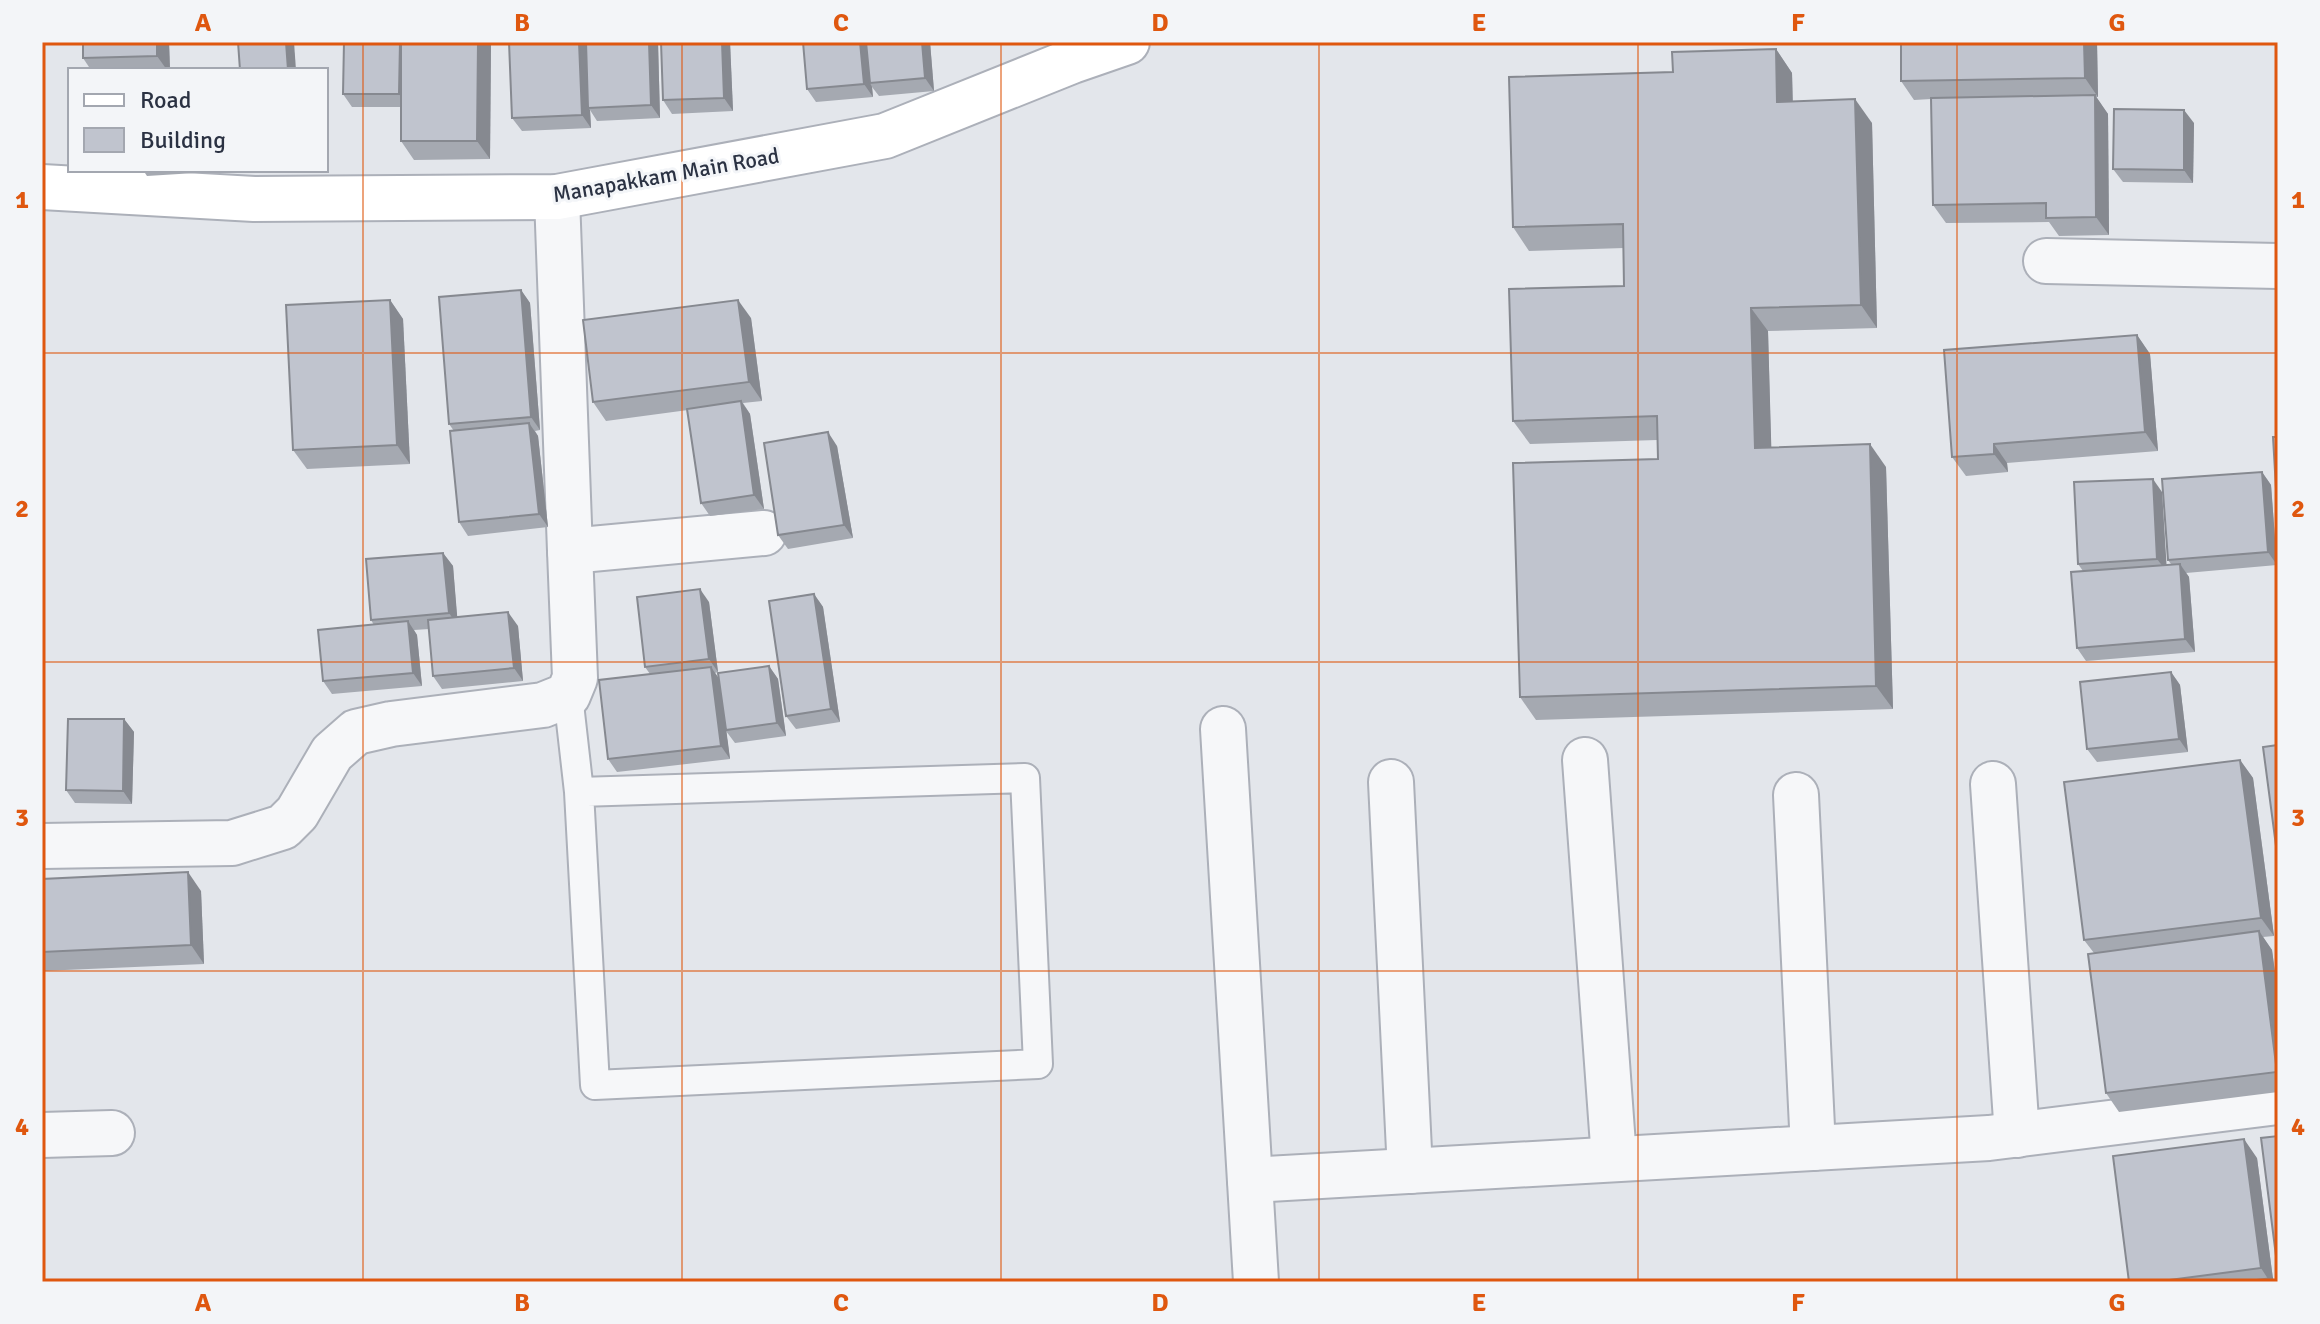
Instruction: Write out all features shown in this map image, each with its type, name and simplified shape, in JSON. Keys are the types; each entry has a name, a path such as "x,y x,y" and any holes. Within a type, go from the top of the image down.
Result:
{"main road":[{"name":"Manapakkam Main Road","path":"42,187 254,199 557,197 885,136 1127,42"}],"street":[{"path":"42,846 232,843 283,827 297,813 332,753 356,732 391,724 543,705 568,695 575,678 557,197"},
{"path":"2046,261 2278,266"},
{"path":"570,551 764,533"},
{"path":"1223,729 1256,1282"},
{"path":"1585,760 1614,1159"},
{"path":"1391,782 1410,1171"},
{"path":"1993,784 2017,1135"},
{"path":"1796,795 1813,1148"},
{"path":"1250,1180 2017,1135 2278,1102"},
{"path":"42,1135 112,1133"}],"lane":[{"path":"568,695 579,792 595,1085 1038,1064 1025,778 579,792"}],"building":[{"path":"83,42 157,42 157,56 83,58"},
{"path":"238,42 286,42 288,68 240,68"},
{"path":"344,42 400,42 399,94 343,94"},
{"path":"401,42 478,42 477,141 401,141"},
{"path":"509,42 579,42 582,115 512,118"},
{"path":"586,42 649,42 651,105 588,108"},
{"path":"661,42 722,42 724,98 663,100"},
{"path":"803,42 860,42 864,84 807,89"},
{"path":"866,42 922,42 925,78 870,83"},
{"path":"1901,42 2084,42 2085,78 1901,81"},
{"path":"1776,49 1777,102 1855,99 1861,305 1751,308 1755,448 1870,444 1876,686 1520,697 1513,463 1658,459 1657,416 1513,421 1509,289 1624,286 1623,224 1513,227 1509,77 1673,72 1672,52"},
{"path":"2095,95 2096,217 2046,218 2046,203 1933,205 1931,98"},
{"path":"2114,109 2184,110 2184,170 2113,169"},
{"path":"521,290 531,417 449,424 439,297"},
{"path":"390,300 397,445 293,450 286,305"},
{"path":"738,300 749,382 593,402 583,320"},
{"path":"2137,335 2145,432 1994,444 1994,454 1952,457 1944,350"},
{"path":"741,401 754,495 701,503 687,409"},
{"path":"529,423 539,514 459,522 450,431"},
{"path":"828,432 844,525 778,535 764,443"},
{"path":"2273,437 2278,437 2278,523"},
{"path":"2262,472 2268,552 2168,560 2162,479"},
{"path":"2153,479 2157,559 2078,564 2074,482"},
{"path":"443,553 449,613 371,620 366,559"},
{"path":"2180,564 2185,639 2077,648 2071,572"},
{"path":"700,589 709,659 645,667 637,597"},
{"path":"814,594 831,709 786,716 769,601"},
{"path":"508,612 514,668 433,676 428,620"},
{"path":"408,621 413,673 323,681 318,630"},
{"path":"769,666 777,723 726,730 718,673"},
{"path":"711,667 721,746 608,759 599,680"},
{"path":"2171,672 2179,739 2087,749 2080,682"},
{"path":"68,719 124,719 123,791 66,790"},
{"path":"2278,745 2278,861 2263,747"},
{"path":"2240,760 2261,918 2084,940 2064,782"},
{"path":"188,872 191,945 42,952 42,879"},
{"path":"2259,931 2277,1072 2106,1093 2088,954"},
{"path":"2278,1136 2278,1256 2276,1256 2261,1138"},
{"path":"2244,1139 2261,1268 2154,1282 2129,1282 2113,1156"},
{"path":"2272,1278 2273,1282 2240,1282"}]}
